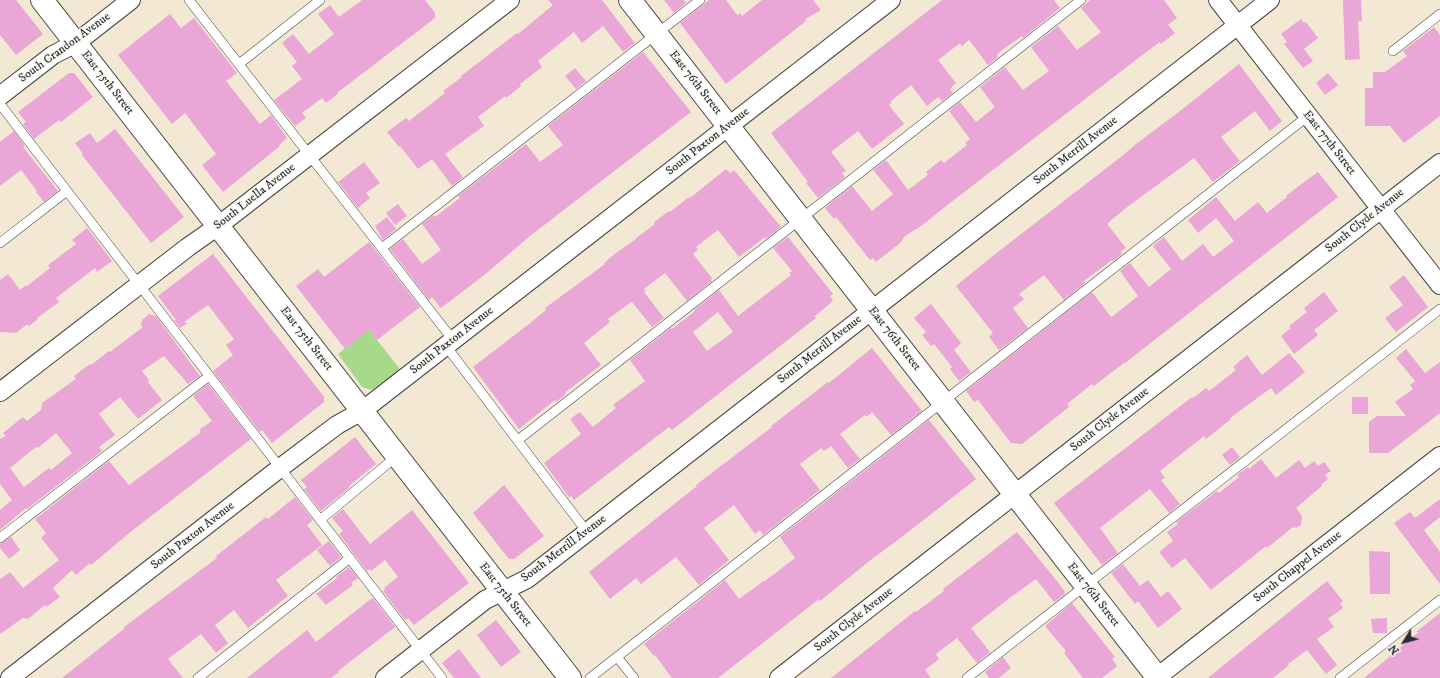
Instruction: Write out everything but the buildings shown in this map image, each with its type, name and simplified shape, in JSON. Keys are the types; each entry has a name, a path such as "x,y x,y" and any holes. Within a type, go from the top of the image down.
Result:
{"main road":[{"name":"East 75th Street","path":"42,0 570,678"},
{"name":"East 76th Street","path":"630,0 1157,678"}],"street":[{"name":"South Crandon Avenue","path":"0,96 53,55 76,43 131,0"},
{"name":"South Luella Avenue","path":"0,392 188,247 218,226 510,0"},
{"name":"South Paxton Avenue","path":"10,678 280,468 337,425 362,411 891,0"},
{"name":"East 77th Street","path":"1218,0 1440,285"},
{"name":"South Merrill Avenue","path":"385,678 485,600 527,579 1270,0"},
{"name":"South Clyde Avenue","path":"779,678 1440,163"},
{"name":"South Chappel Avenue","path":"1157,678 1440,456"}],"lane":[{"path":"189,0 382,248 518,440 587,532"},
{"path":"239,64 320,0"},
{"path":"382,248 700,0"},
{"path":"518,440 1081,0"},
{"path":"1393,51 1440,14"},
{"path":"0,104 442,678"},
{"path":"590,678 1308,116"},
{"path":"0,243 67,191"},
{"path":"967,678 1440,308"},
{"path":"0,538 209,376"},
{"path":"320,520 397,456"},
{"path":"198,678 350,558"},
{"path":"1340,678 1440,600"},
{"path":"617,657 634,678"}],"green space":[{"path":"369,330 400,369 383,383 371,390 362,387 338,354"}]}
